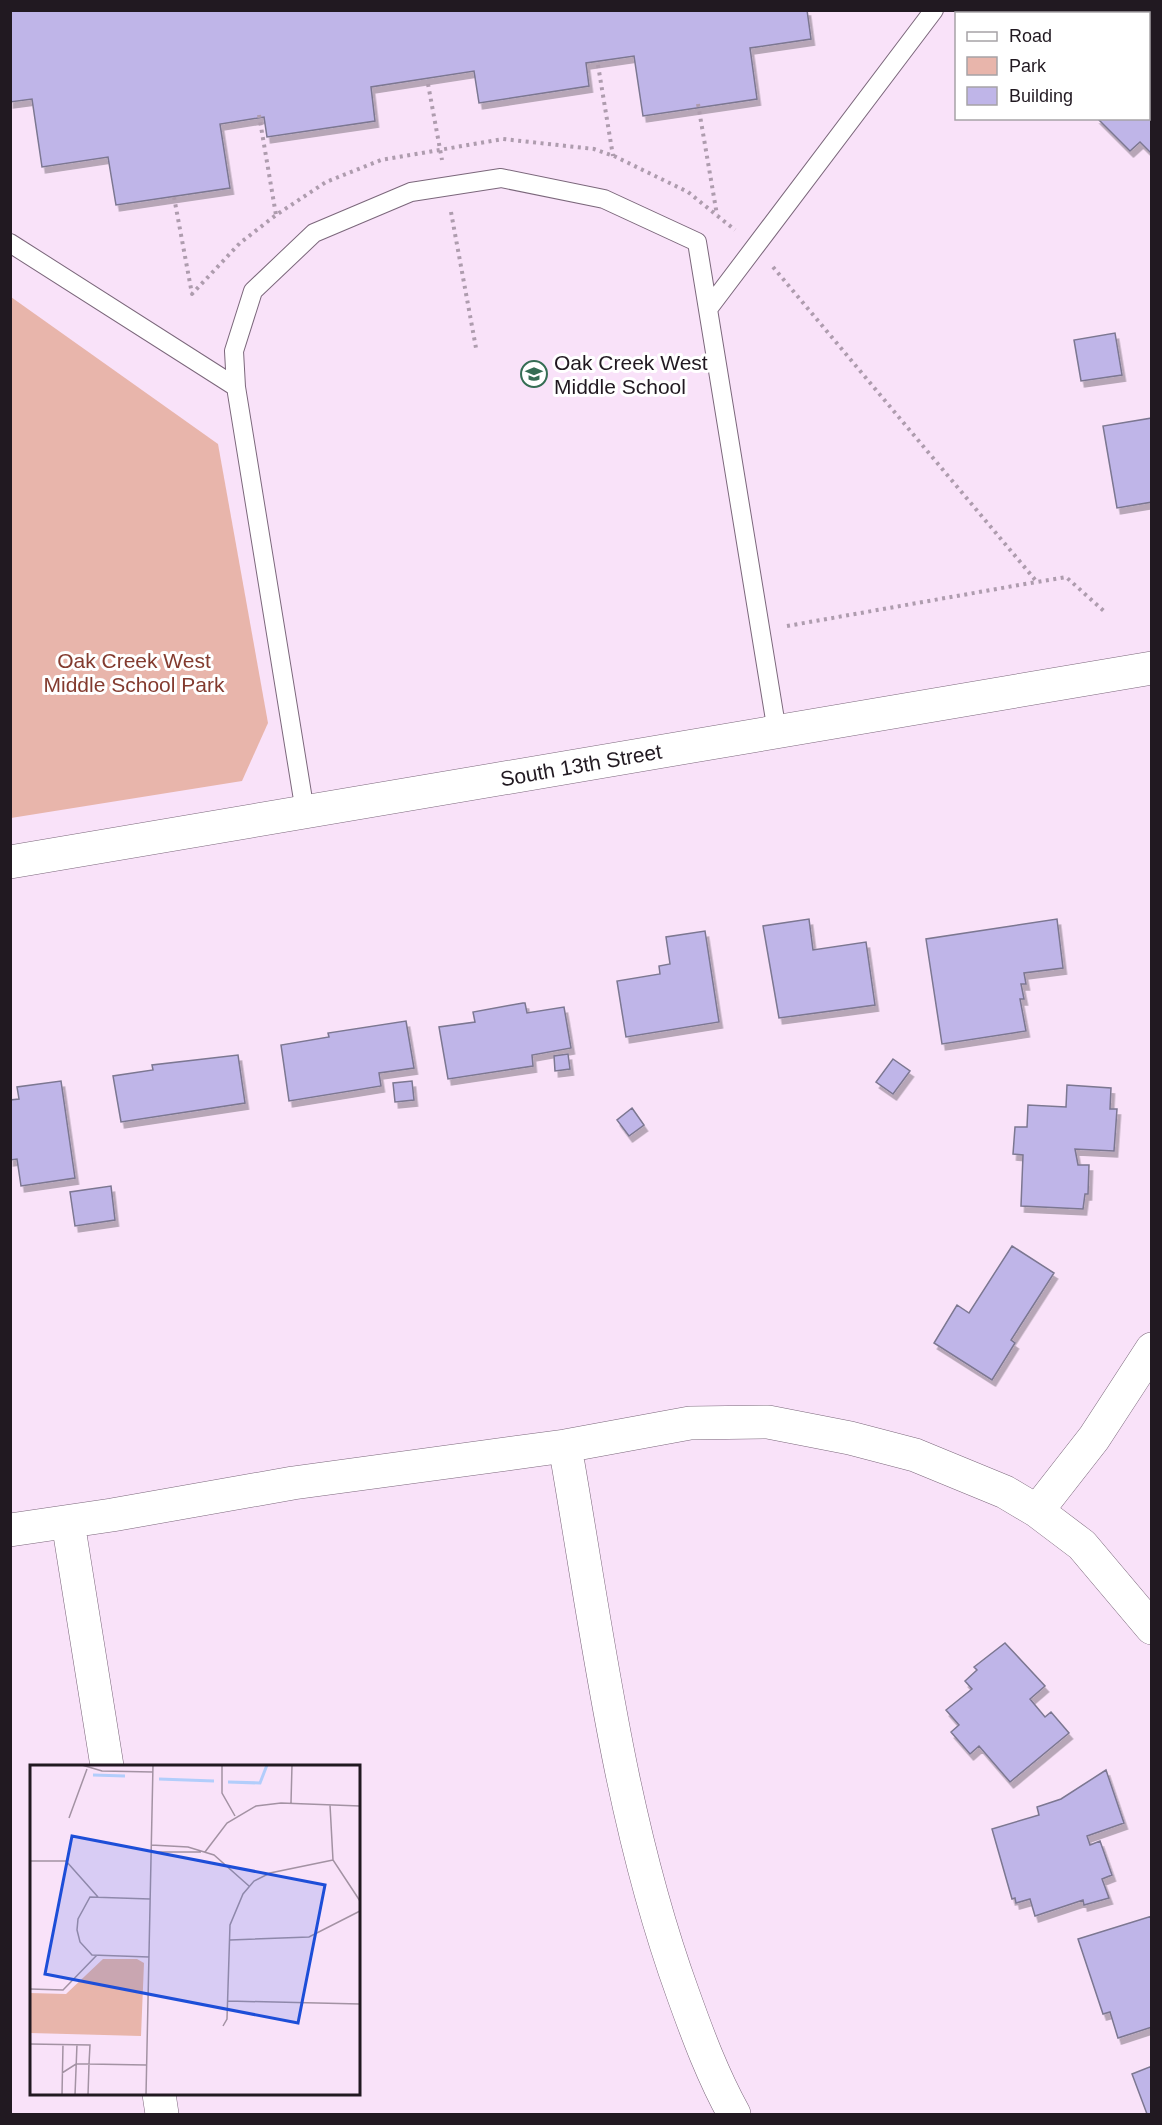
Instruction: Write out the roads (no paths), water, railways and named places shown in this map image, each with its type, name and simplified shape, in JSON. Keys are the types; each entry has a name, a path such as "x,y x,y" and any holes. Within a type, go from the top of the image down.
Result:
{"street":[{"name":"South 13th Street","path":"10,862 1152,668"},
{"path":"1037,1511 1094,1438 1152,1349"},
{"path":"10,1530 293,1483 565,1446 690,1423 768,1422 850,1438 915,1455 961,1473 1037,1511 1082,1545 1152,1628"},
{"path":"565,1446 628,1808 667,1950 713,2077 734,2115"},
{"path":"68,1522 107,1765"},
{"path":"159,2095 162,2115"}],"lane":[{"path":"708,309 934,10"},
{"path":"305,812 236,387 234,351 253,291 314,233 411,192 501,178 604,199 697,242 777,732"},
{"path":"10,243 236,387"}],"place":[{"name":"Oak Creek West Middle School","path":"534,374"}],"park label":[{"name":"Oak Creek West Middle School Park","path":"134,672"}]}
